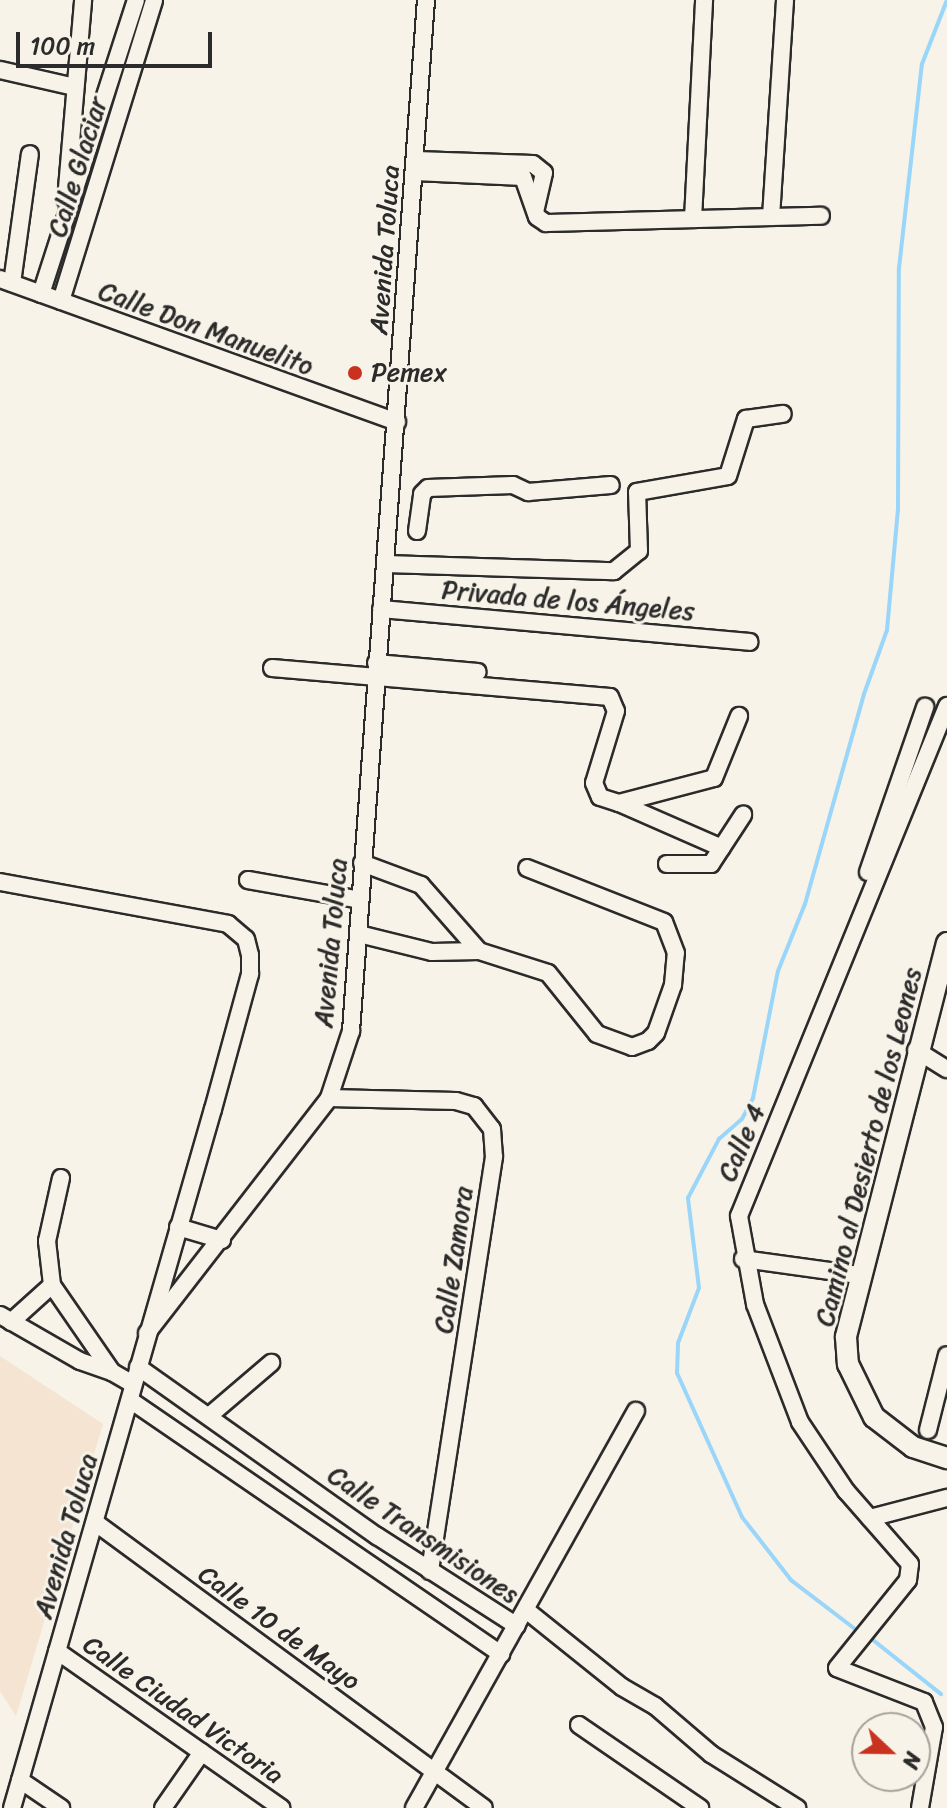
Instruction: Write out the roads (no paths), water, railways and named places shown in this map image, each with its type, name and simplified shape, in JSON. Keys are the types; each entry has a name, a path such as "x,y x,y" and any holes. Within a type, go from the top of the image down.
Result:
{"main road":[{"name":"Camino al Desierto de los Leones","path":"947,943 858,1275 846,1337 858,1391 894,1435 947,1458"}],"street":[{"path":"65,218 83,0"},
{"name":"Calle Glaciar","path":"41,294 136,0"},
{"name":"Calle Glaciar","path":"61,301 154,0"},
{"name":"Avenida Toluca","path":"12,1808 96,1523 147,1333 329,1098 351,1031 426,0"},
{"path":"693,219 704,0"},
{"path":"771,217 785,0"},
{"path":"0,70 75,87"},
{"path":"6,281 30,154"},
{"path":"415,166 539,167 544,186 536,209 546,223 821,216"},
{"name":"Calle Don Manuelito","path":"6,281 397,422"},
{"path":"386,564 614,571 639,551 637,492 728,476 743,422 783,414"},
{"path":"417,531 422,494 428,488 513,485 528,492 611,485"},
{"name":"Privada de los Ángeles","path":"381,609 750,642"},
{"path":"272,668 563,680"},
{"path":"375,671 610,697 616,711 594,783 600,797 722,848"},
{"name":"Calle 4","path":"920,1808 934,1727 924,1702 837,1668 910,1572 910,1564 813,1448 800,1422 743,1259 739,1216 749,1181 947,706"},
{"path":"856,924 855,907 925,707"},
{"path":"619,803 714,778 739,716"},
{"path":"667,864 699,868 711,864 743,815"},
{"path":"362,863 421,885 479,951"},
{"path":"359,934 432,952 479,951 548,973 560,984 577,1014 613,1044 632,1047 656,1033 668,1006 676,953 664,922 527,868"},
{"path":"248,880 360,900"},
{"path":"0,882 228,924 246,939 250,974 147,1333"},
{"path":"916,1050 947,1069"},
{"name":"Calle Zamora","path":"329,1098 456,1101 474,1106 492,1129 492,1172 430,1571"},
{"path":"61,1178 47,1241 52,1285 112,1372"},
{"path":"178,1227 222,1240"},
{"path":"743,1259 858,1275"},
{"path":"52,1285 5,1318 80,1361 112,1372"},
{"path":"928,1430 947,1355"},
{"path":"209,1416 271,1363"},
{"name":"Calle Transmisiones","path":"138,1367 430,1571 517,1626 526,1610 622,1687 655,1706 711,1754 797,1808"},
{"name":"Calle Transmisiones","path":"112,1372 132,1392 501,1654"},
{"path":"526,1610 636,1411"},
{"path":"870,1518 947,1498"},
{"name":"Calle 10 de Mayo","path":"96,1523 484,1808"},
{"path":"414,1808 517,1626"},
{"name":"Calle Ciudad Victoria","path":"57,1651 281,1808"},
{"path":"579,1725 700,1808"},
{"path":"163,1808 202,1752"},
{"path":"20,1780 61,1808"}],"waterway":[{"path":"855,1629 791,1580 742,1517 677,1373 678,1343 699,1288 688,1198 719,1139 742,1119 753,1098 778,971 805,904 864,694 887,630 898,508 899,268 922,64 947,0"},
{"path":"873,1640 941,1694"}],"place":[{"name":"Pemex","path":"355,373"}]}
